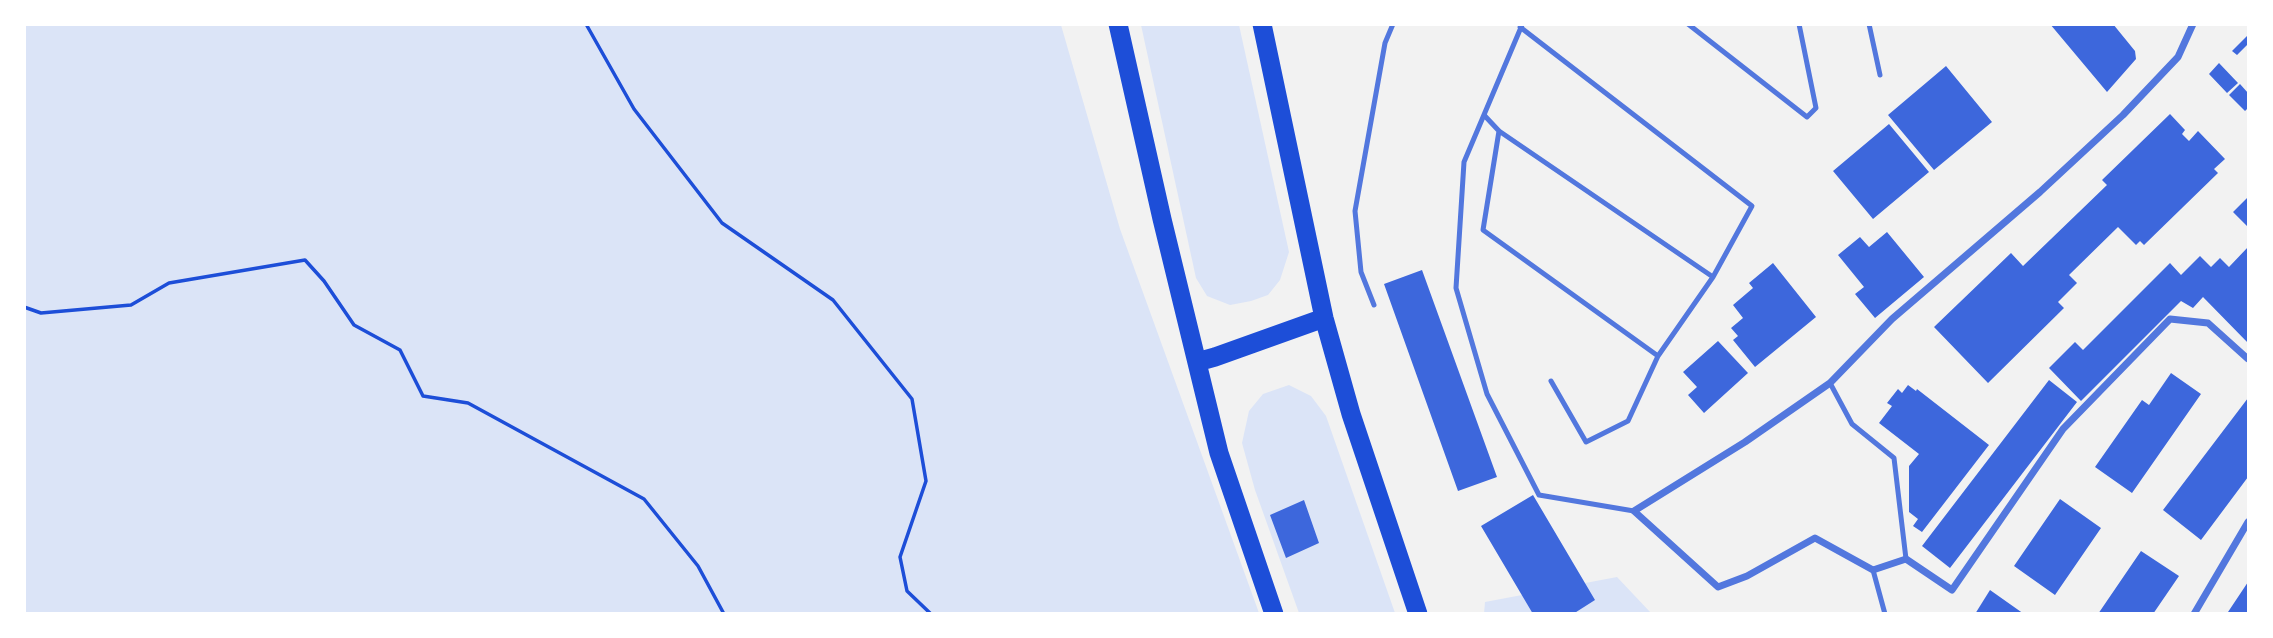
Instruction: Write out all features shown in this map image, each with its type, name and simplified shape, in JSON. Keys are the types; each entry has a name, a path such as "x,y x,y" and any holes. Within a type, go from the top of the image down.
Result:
{"highway":[{"path":"1118,24 1219,453 1273,614"},
{"path":"1262,24 1324,318 1351,414 1418,614"},
{"path":"1197,362 1324,318"}],"street":[{"path":"2193,24 2178,57 2123,115 2040,192 1892,319 1830,383 1745,442 1634,511 1718,587 1747,576 1815,538 1873,570 1906,559 1952,590 2063,429 2170,320 2208,323 2249,359"},
{"path":"2194,614 2249,523"}],"lane":[{"path":"1374,305 1361,272 1355,211 1385,43 1392,24"},
{"path":"1688,24 1807,117 1816,108 1799,24"},
{"path":"1869,24 1880,75"},
{"path":"1551,381 1586,442 1628,421 1658,356 1713,277 1752,206 1521,26 1464,162 1456,288 1487,394 1539,495 1634,511"},
{"path":"1484,115 1499,131 1713,277"},
{"path":"1499,131 1483,230 1658,356"},
{"path":"1830,383 1852,424 1894,458 1906,559"},
{"path":"1873,570 1885,614"}],"path":[{"path":"586,24 634,109 722,223 833,300 912,400 926,481 900,557 907,591 931,614"},
{"path":"24,307 41,313 131,305 169,283 305,260 324,281 354,326 400,350 423,396 468,403 644,499 698,566 723,614"}],"shaded area":[{"path":"24,25 1061,25 1120,229 1259,613 25,613"},
{"path":"1141,25 1239,25 1289,252 1280,280 1268,295 1230,305 1207,296 1196,278"},
{"path":"1289,385 1311,396 1326,416 1395,613 1299,613 1255,490 1242,443 1249,411 1263,394"},
{"path":"1617,577 1651,613 1484,614 1485,602"}],"building":[{"path":"2050,24 2113,24 2135,51 2136,59 2107,92"},
{"path":"2248,35 2248,44 2237,55 2232,51"},
{"path":"2219,63 2238,83 2227,93 2209,74"},
{"path":"1946,66 1992,122 1934,170 1888,115"},
{"path":"2240,84 2248,93 2248,108 2245,111 2229,95"},
{"path":"2170,114 2185,130 2182,134 2189,141 2198,131 2225,159 2214,169 2218,173 2144,245 2140,241 2136,245 2118,227 2069,275 2077,283 2058,302 2064,308 1988,383 1934,327 2011,253 2023,266 2107,185 2102,180"},
{"path":"1889,124 1929,172 1873,219 1833,171"},
{"path":"2248,197 2248,227 2233,212"},
{"path":"1887,232 1924,277 1875,318 1855,294 1864,287 1838,255 1860,237 1869,247"},
{"path":"2248,247 2248,343 2203,297 2193,308 2181,301 2081,401 2049,368 2075,342 2083,350 2170,263 2181,275 2200,256 2211,267 2220,258 2229,267"},
{"path":"1773,263 1816,317 1755,367 1733,340 1738,336 1731,328 1743,318 1733,305 1753,288 1749,283"},
{"path":"1422,270 1497,477 1458,491 1384,284"},
{"path":"1718,341 1748,373 1704,413 1688,395 1697,387 1683,372"},
{"path":"2171,373 2201,394 2132,493 2095,467 2142,400 2149,405"},
{"path":"2049,380 2077,402 1950,568 1922,546"},
{"path":"1908,385 1916,391 1917,389 1989,445 1922,532 1913,526 1918,519 1909,512 1909,466 1919,454 1879,423 1892,406 1887,403 1898,389 1902,393"},
{"path":"2248,398 2248,477 2201,540 2163,510"},
{"path":"1533,495 1595,600 1573,614 1533,614 1481,526"},
{"path":"2060,499 2101,528 2055,595 2014,566"},
{"path":"1304,500 1319,543 1286,558 1270,515"},
{"path":"2141,551 2179,576 2153,614 2098,614"},
{"path":"2248,582 2248,614 2229,614 2228,612"},
{"path":"1990,590 2024,614 1975,614"}]}
